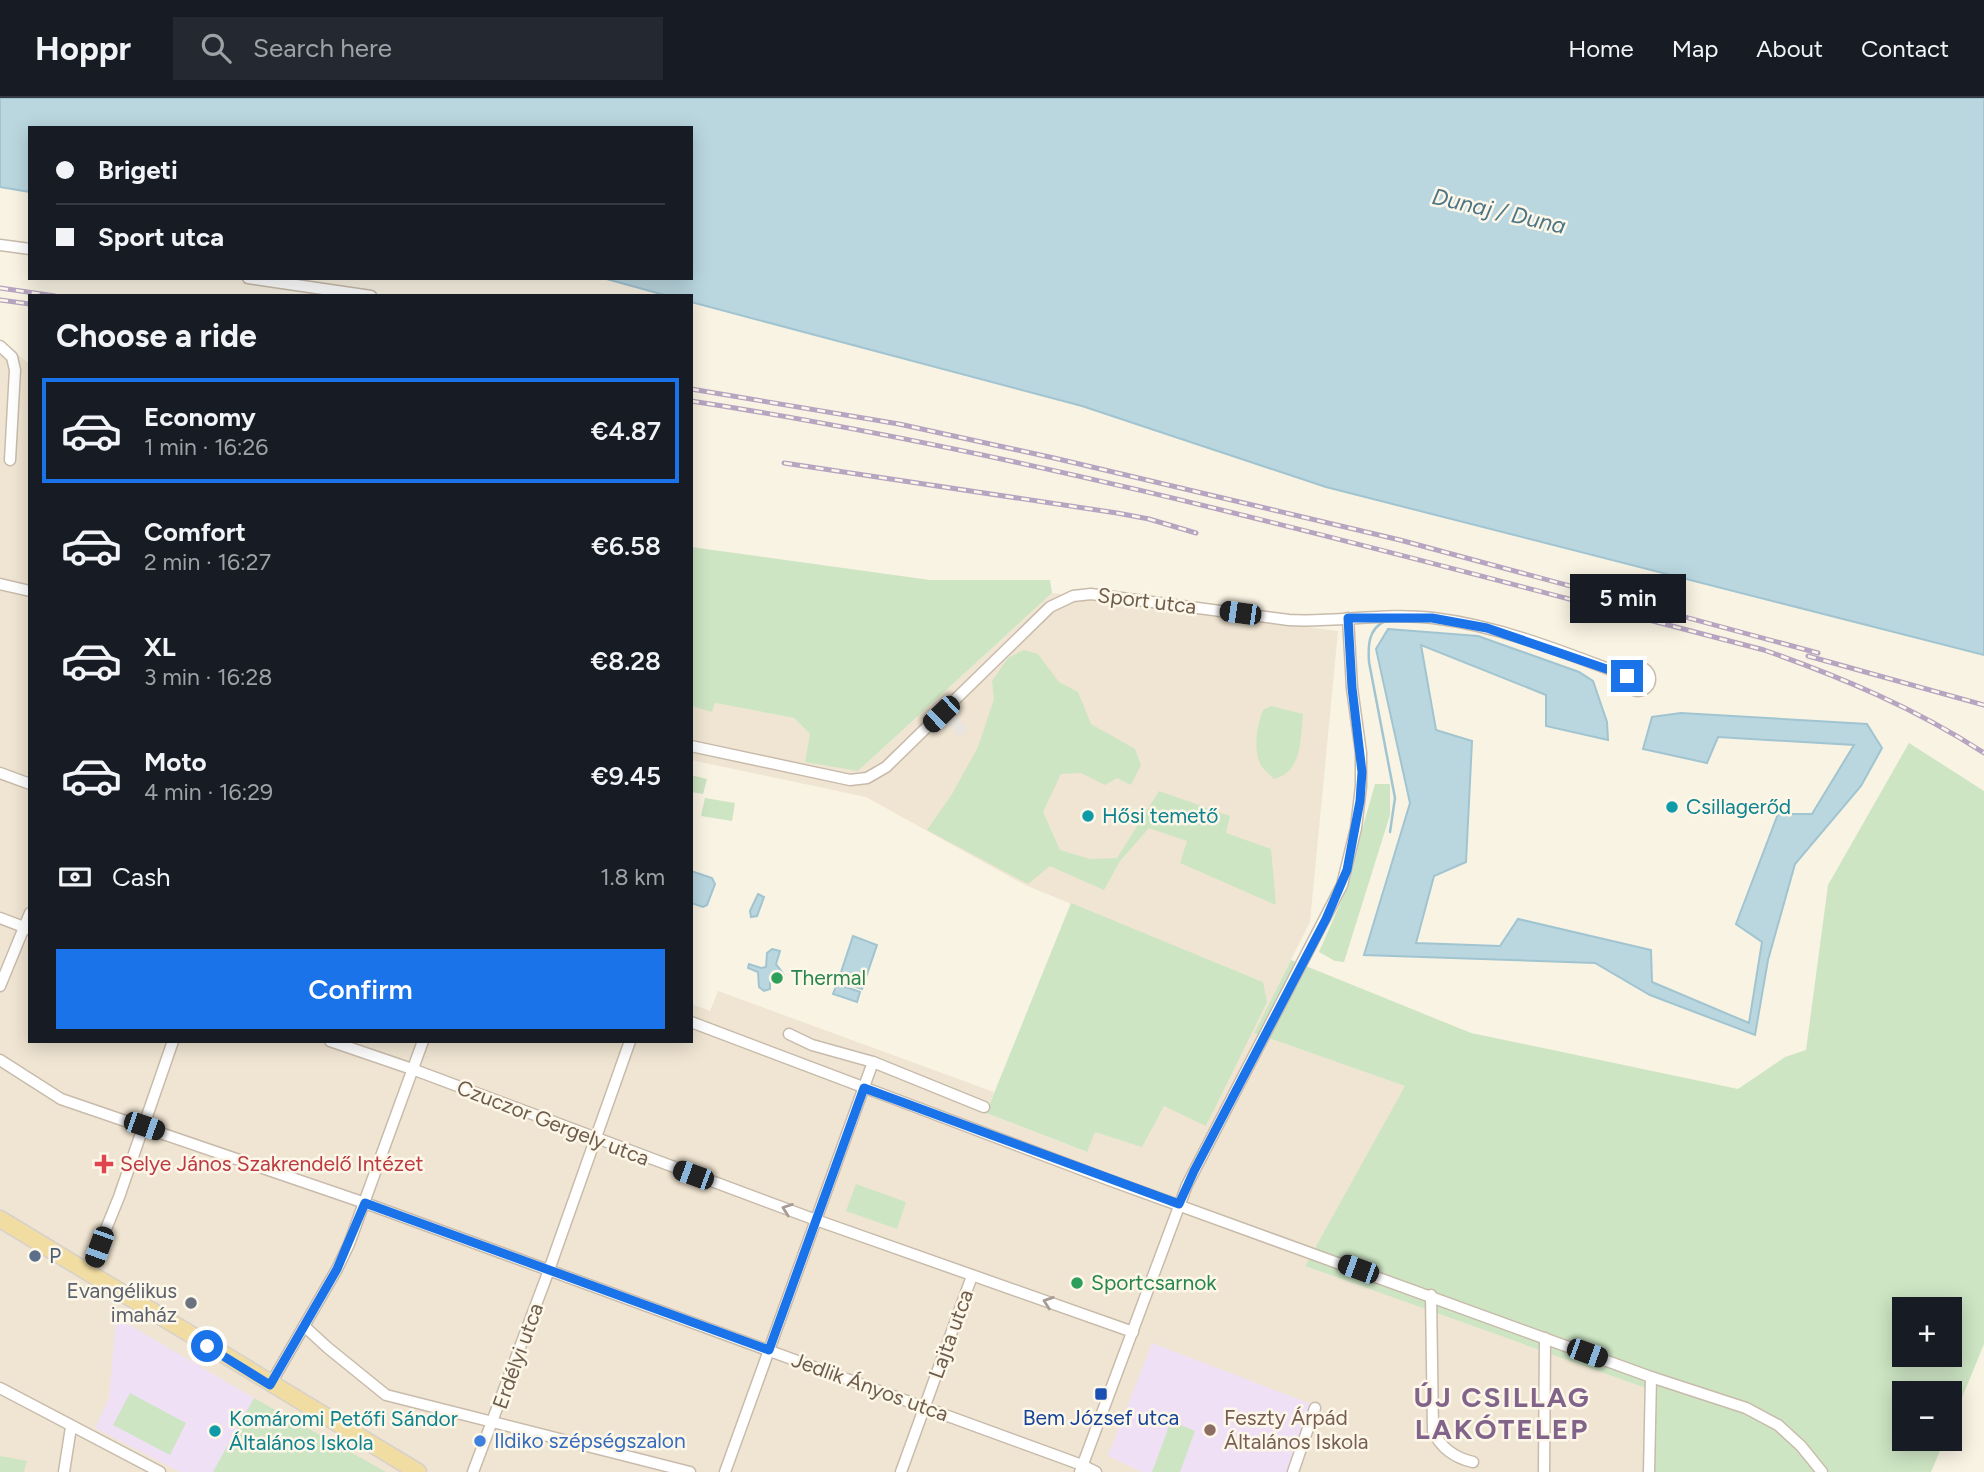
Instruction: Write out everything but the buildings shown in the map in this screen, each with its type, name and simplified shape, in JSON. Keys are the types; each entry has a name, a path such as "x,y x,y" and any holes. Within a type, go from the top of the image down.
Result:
{"main road":[{"path":"0,1219 270,1385 418,1472"}],"street":[{"path":"0,245 28,249"},
{"path":"261,280 357,294"},
{"path":"0,346 12,357 15,370 10,460"},
{"path":"0,584 28,591"},
{"name":"Sport utca","path":"693,746 850,780 867,778 886,767 1050,607 1073,596 1091,594 1314,622 1348,618 1423,617 1487,628 1627,676"},
{"path":"1081,1468 1179,1204 1326,919 1347,870 1360,801 1362,772 1351,675 1348,618"},
{"path":"0,773 28,783"},
{"path":"0,918 27,928 0,986"},
{"path":"693,1023 1651,1377 1746,1408 1766,1417 1801,1446 1822,1472"},
{"path":"789,1034 812,1045 873,1062 984,1107"},
{"path":"88,1273 119,1197 172,1043"},
{"name":"Czuczor Gergely utca","path":"336,1043 816,1220 1133,1332"},
{"path":"270,1385 337,1269 365,1203 422,1043"},
{"name":"Erdélyi utca","path":"473,1472 494,1421 629,1043"},
{"name":"Jedlik Ányos utca","path":"0,1060 61,1098 365,1203 1096,1472"},
{"path":"725,1472 873,1062"},
{"name":"Lajta utca","path":"901,1472 972,1276"},
{"path":"1431,1295 1433,1431 1446,1449 1461,1459 1473,1462"},
{"path":"304,1326 386,1395 690,1472"},
{"path":"1544,1472 1545,1338"},
{"path":"1649,1472 1651,1377"},
{"path":"0,1388 160,1472"},
{"path":"1293,1472 1315,1408"},
{"path":"64,1472 71,1427"}],"shaded area":[{"path":"0,342 28,363 28,1043 693,1043 693,1005 710,1011 718,991 994,1092 986,1113 1086,1152 1095,1131 1164,1105 1207,1125 1263,982 1025,885 866,797 693,760 693,706 712,711 715,703 794,718 810,734 858,771 1052,593 1338,631 1310,922 1254,1033 1406,1086 1305,1266 1658,1392 1654,1472 1286,1472 1311,1404 1109,1455 1142,1472 0,1472"},
{"path":"954,713 969,729 959,737 945,721"},
{"path":"116,1317 254,1398 213,1472 180,1472 95,1428 109,1398"},
{"name":"Feszty Árpád Általános Iskola","path":"1152,1343 1311,1404 1286,1472 1142,1472 1108,1456"}],"green space":[{"path":"693,547 930,580 1050,580 1052,593 858,771 805,762 810,734 794,718 715,703 712,712 693,707"},
{"path":"1024,650 1038,654 1059,682 1078,692 1091,724 1135,749 1141,765 1131,785 1117,778 1105,785 1081,773 1061,774 1043,812 1060,850 1090,859 1117,858 1159,791 1230,816 1226,833 1271,849 1276,905 1180,863 1187,841 1149,828 1120,861 1104,890 1050,866 1028,884 927,830 952,794 978,747 994,699 992,681 1008,658"},
{"path":"1271,706 1303,714 1295,762 1283,775 1274,779 1262,767 1256,746 1263,710"},
{"path":"1909,743 1984,791 1984,1344 1962,1398 1962,1381 1892,1381 1892,1451 1940,1451 1931,1472 1654,1472 1657,1392 1305,1266 1405,1086 1254,1033 1291,960 1471,1033 1738,1089 1785,1057 1806,1050 1828,885"},
{"path":"693,776 707,779 703,794 693,792"},
{"path":"1375,784 1390,784 1390,815 1344,962 1335,961 1319,952 1343,897"},
{"path":"705,798 735,803 732,821 701,816"},
{"path":"1071,903 1263,982 1267,1002 1206,1126 1164,1106 1142,1147 1095,1132 1087,1152 986,1113"},
{"path":"856,1184 906,1202 897,1229 846,1211"},
{"path":"130,1393 186,1423 170,1455 113,1425"},
{"path":"254,1398 386,1472 213,1472"},
{"path":"1171,1421 1195,1431 1180,1472 1152,1472"},
{"path":"0,1456 27,1461 24,1472 0,1472"}],"water":[{"name":"Dunaj / Duna","path":"0,98 1984,98 1984,655 1326,487 1082,406 693,303 693,294 661,294 610,280 693,280 693,126 28,126 28,192 0,187"},
{"path":"1388,629 1478,636 1579,672 1593,681 1607,722 1608,740 1546,726 1546,695 1421,645 1436,730 1472,741 1466,862 1434,876 1416,943 1500,946 1518,919 1651,950 1652,982 1749,1023 1762,942 1736,924 1778,814 1812,814 1854,745 1718,737 1707,763 1643,749 1652,717 1681,713 1867,724 1882,748 1861,786 1795,864 1768,960 1755,1035 1650,995 1595,963 1364,955 1410,803 1376,649"},
{"path":"693,872 712,878 715,884 707,905 703,907 693,904"},
{"path":"758,894 764,897 757,916 751,917 750,911"},
{"path":"853,936 877,945 862,989 838,981"},
{"path":"772,949 780,951 776,964 784,979 783,982 777,983 770,977 770,989 764,991 759,987 758,972 748,968 749,964 766,967 767,953"},
{"path":"837,984 860,992 857,1002 833,994"}],"waterway":[{"path":"1385,621 1372,633 1369,662 1395,798 1390,832"}],"railway":[{"path":"0,288 41,294"},
{"path":"0,300 28,304"},
{"path":"693,389 899,424 1054,458 1400,540 1818,653"},
{"path":"693,401 827,424 1096,480 1364,546 1764,650 1877,695 1984,753"},
{"path":"784,463 1117,513 1196,533"},
{"path":"1808,656 1984,705"}],"place":[{"name":"Csillagerőd","path":"1672,807"},
{"name":"Hősi temető","path":"1088,816"},
{"name":"Thermal","path":"777,978"},
{"name":"Selye János Szakrendelő Intézet","path":"104,1164"},
{"name":"P","path":"35,1256"},
{"name":"Sportcsarnok","path":"1077,1283"},
{"name":"Evangélikus imaház","path":"191,1303"},
{"name":"Bem József utca","path":"1101,1394"},
{"name":"Feszty Árpád Általános Iskola","path":"1210,1430"},
{"name":"Komáromi Petőfi Sándor Általános Iskola","path":"215,1431"},
{"name":"Ildiko szépségszalon","path":"480,1441"}],"district":[{"name":"ÚJ CSILLAG LAKÓTELEP","path":"1502,1413"}],"route":[{"path":"207,1346 270,1385 337,1269 365,1203 769,1350 864,1088 1179,1204 1326,919 1347,870 1356,828 1362,772 1352,688 1348,618 1432,618 1487,628 1627,676"}]}
